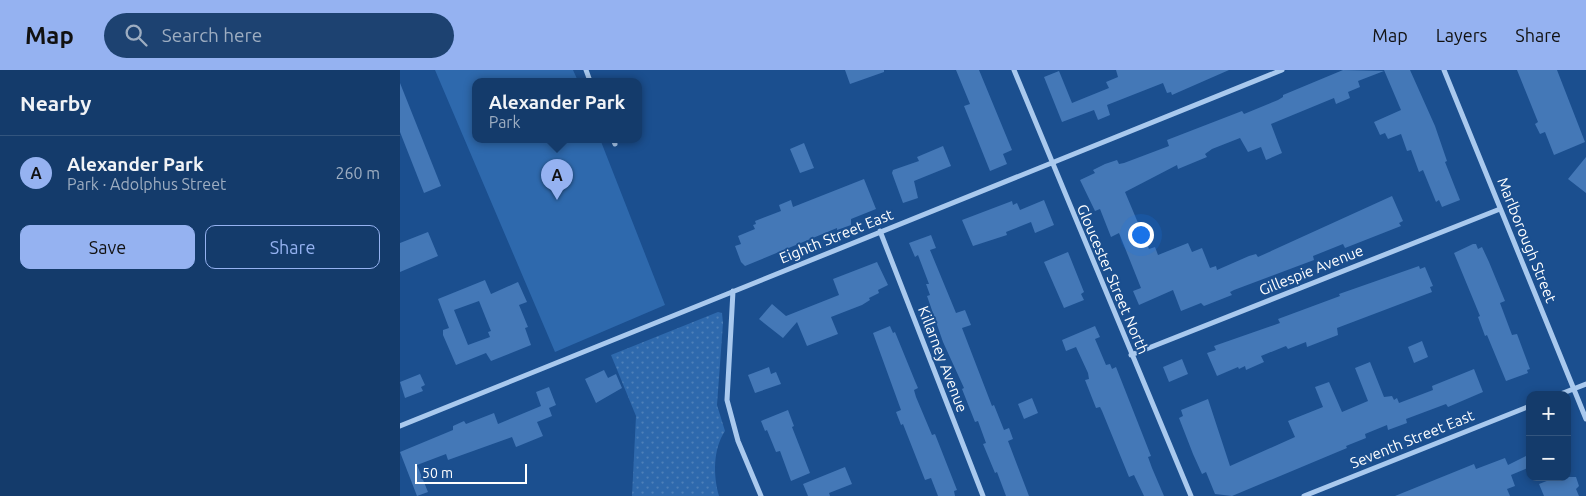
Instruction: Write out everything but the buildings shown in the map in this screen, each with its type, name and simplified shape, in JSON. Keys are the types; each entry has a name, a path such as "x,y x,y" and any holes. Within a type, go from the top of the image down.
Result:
{"street":[{"name":"Gloucester Street North","path":"1014,70 1051,163 1191,496"},
{"name":"Eighth Street East","path":"400,426 1282,70"},
{"name":"Marlborough Street","path":"1444,70 1586,419"},
{"name":"Gillespie Avenue","path":"1131,355 1500,209"},
{"name":"Killarney Avenue","path":"880,231 984,496"},
{"path":"733,291 727,400 738,440 761,496"},
{"path":"1567,391 1586,384"},
{"name":"Seventh Street East","path":"1304,496 1526,408"}],"shaded area":[{"path":"435,70 573,70 577,78 472,78 472,143 602,143 665,305 555,352"},
{"path":"718,312 722,313 723,323 717,405 725,431 718,446 715,462 719,496 632,496 636,416 611,355"}],"place":[{"name":"Alexander Park","path":"557,200"}]}
